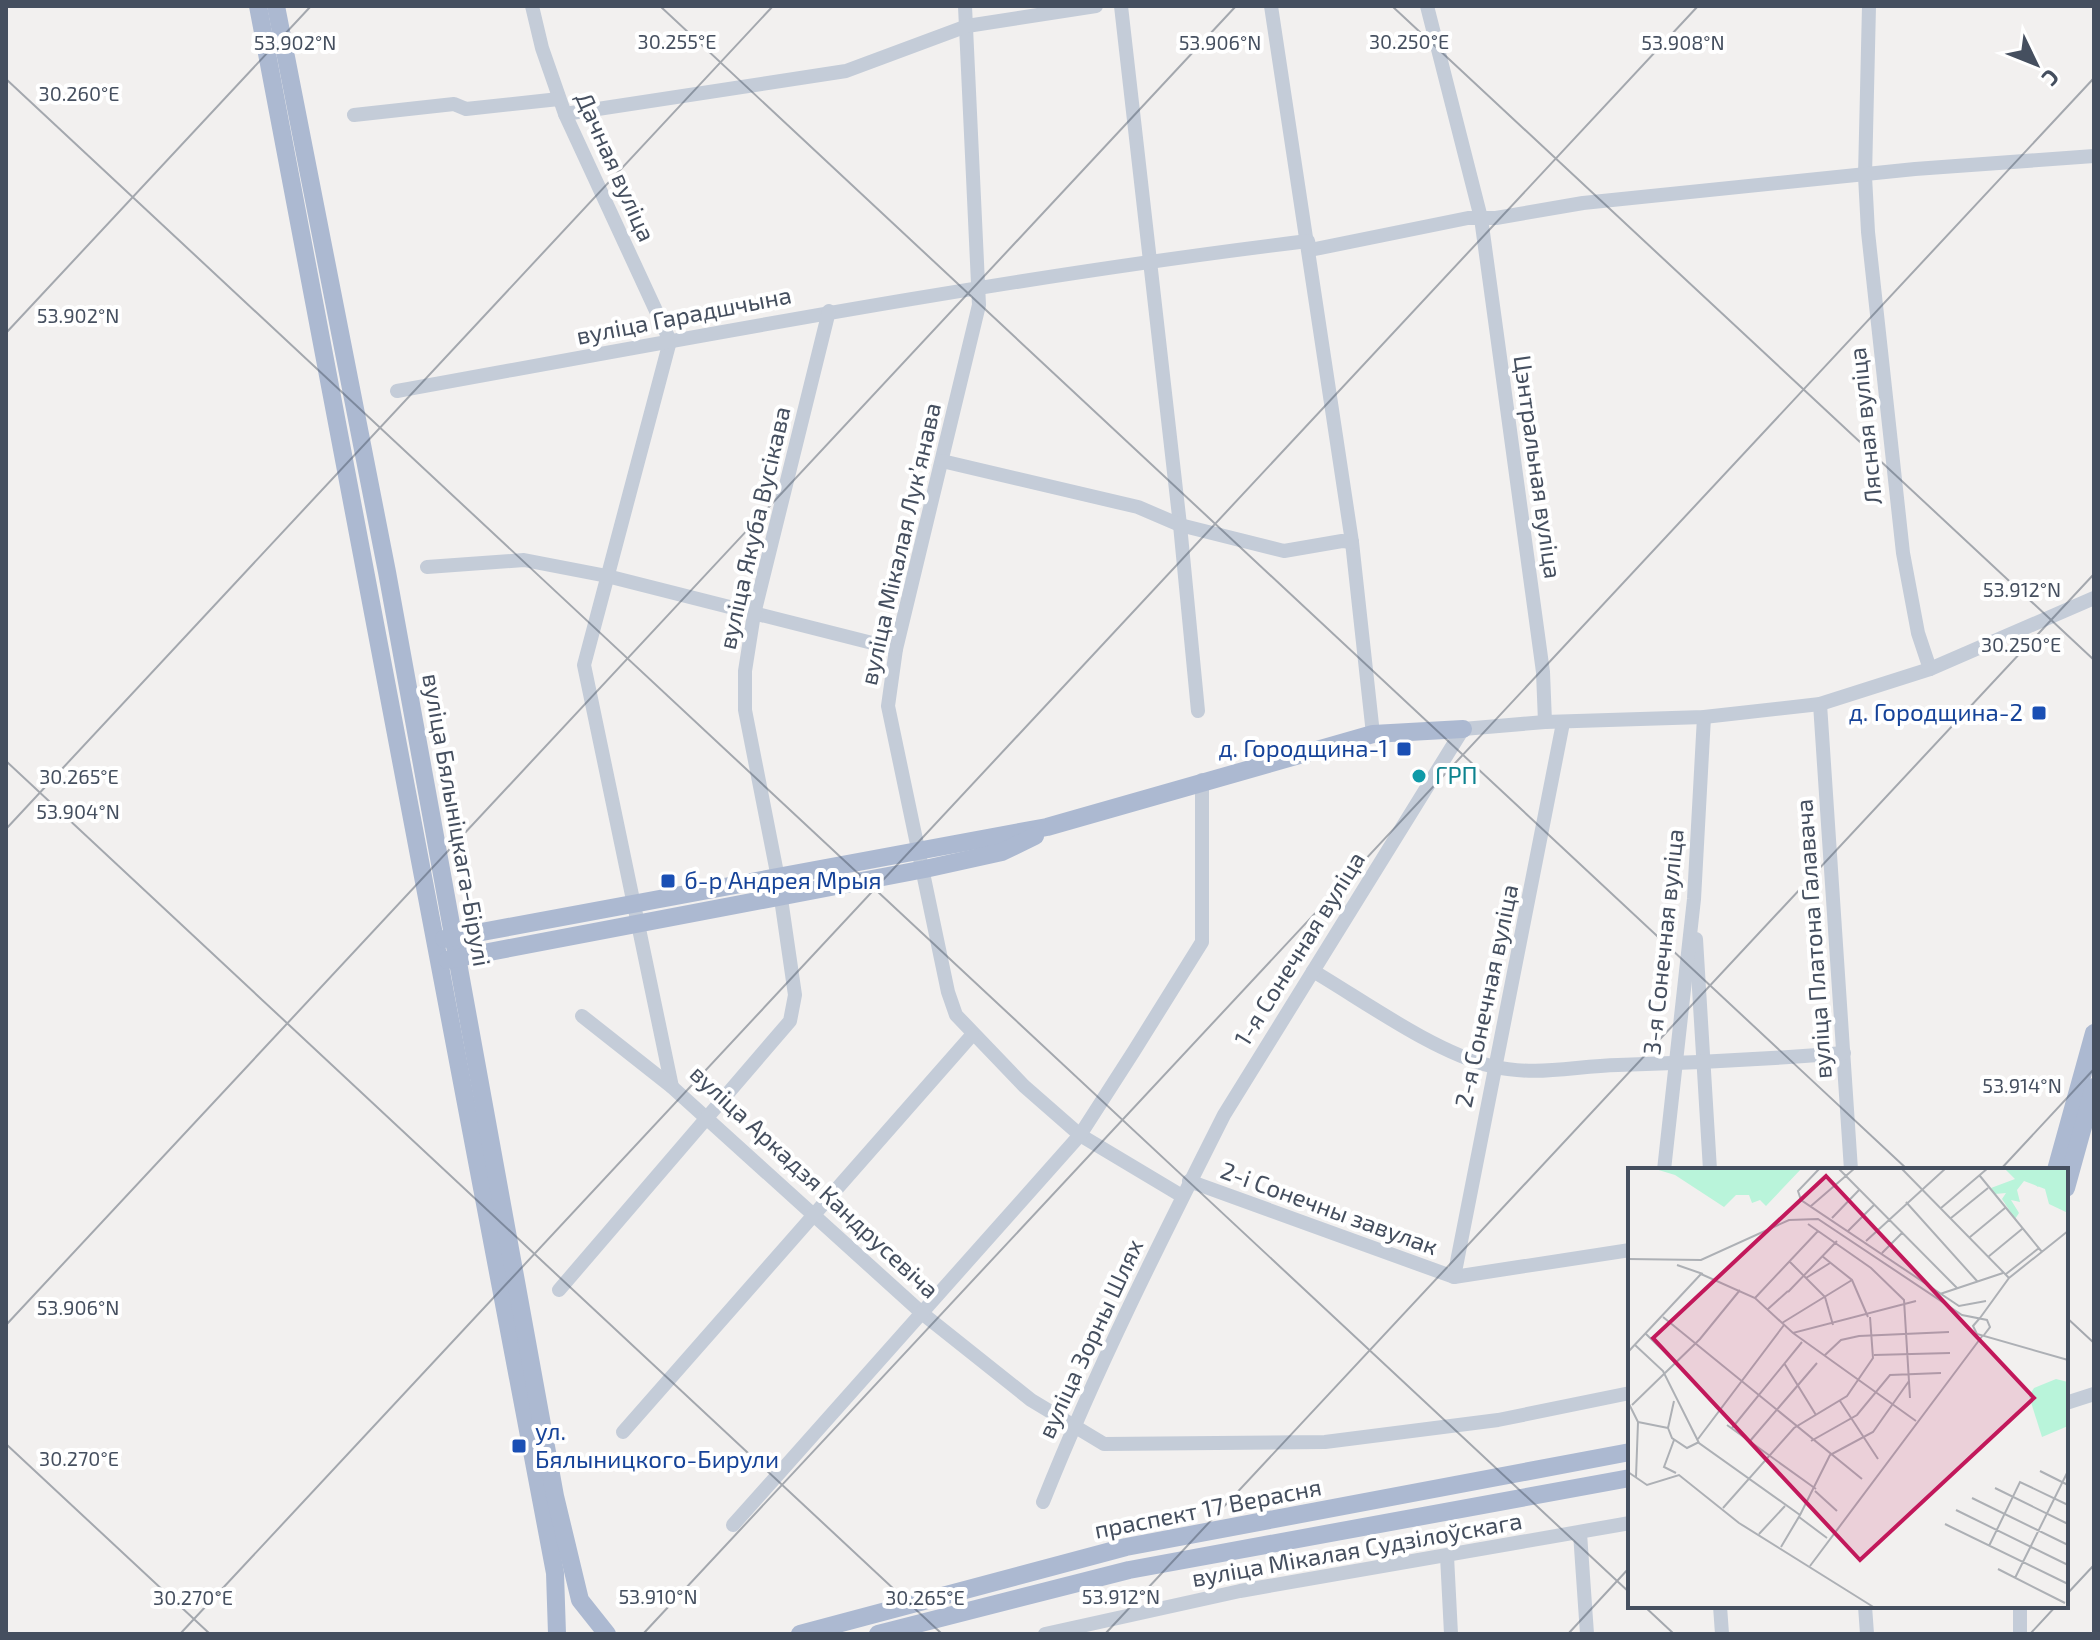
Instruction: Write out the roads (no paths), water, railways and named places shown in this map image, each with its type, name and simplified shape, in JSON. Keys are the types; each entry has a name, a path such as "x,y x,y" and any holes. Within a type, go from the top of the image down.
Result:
{"main road":[{"name":"вуліца Бялыніцкага-Бірулі","path":"258,6 446,939"},
{"name":"вуліца Бялыніцкага-Бірулі","path":"276,6 446,939 555,1573 557,1634"},
{"path":"449,959 637,914 923,861 1002,852 1027,842 1047,827 1202,780 1373,734 1463,729"},
{"path":"446,939 637,914"},
{"name":"вуліца Бялыніцкага-Бірулі","path":"449,959 555,1496 580,1600 607,1634"},
{"path":"2057,1168 2094,1033"},
{"path":"2068,1181 2094,1087"},
{"name":"праспект 17 Верасня","path":"800,1634 1126,1547 1628,1452"},
{"name":"праспект 17 Верасня","path":"878,1634 1129,1570 1628,1478"}],"street":[{"name":"Дачная вуліца","path":"532,6 565,114 670,341"},
{"name":"вуліца Мікалая Лукʼянава","path":"965,6 980,290 896,649 888,706 923,861 948,992 956,1015 972,1035 1080,1135 1182,1196"},
{"path":"565,114 846,71 967,26 1096,6"},
{"path":"1121,6 1198,711"},
{"path":"1271,6 1352,542 1373,734"},
{"name":"Цэнтральная вуліца","path":"1427,6 1481,218 1543,672 1545,722"},
{"name":"Лясная вуліца","path":"1869,6 1865,176 1899,525 1918,633 1930,669"},
{"path":"354,115 454,104 466,109 559,99"},
{"path":"980,290 1151,262 1309,246 1481,218 1657,195 2094,156"},
{"name":"вуліца Гарадшчына","path":"397,391 829,311 980,290"},
{"name":"вуліца Якуба Вусікава","path":"559,1290 790,1021 795,995 779,887 745,710 745,671 754,614 829,311"},
{"name":"вуліца Аркадзя Кандрусевіча","path":"670,341 584,665 672,1087 923,1314 1031,1400 1073,1427"},
{"path":"942,461 1138,507 1180,525 1284,551 1352,542"},
{"path":"427,567 524,560 607,576 896,649"},
{"path":"1463,729 1545,722 1704,717 1820,704 1930,669 2094,598"},
{"name":"вуліца Платона Галавача","path":"1820,704 1851,1168"},
{"name":"3-я Сонечная вуліца","path":"1664,1168 1694,899 1704,717"},
{"name":"2-я Сонечная вуліца","path":"1454,1277 1493,1066 1514,983 1563,723"},
{"name":"1-я Сонечная вуліца","path":"1182,1196 1247,1076 1463,729"},
{"path":"733,1525 1080,1135 1202,942 1202,780"},
{"path":"1694,899 1710,1168"},
{"path":"1313,971 1451,1050 1493,1066 1547,1073 1617,1065 1702,1064 1844,1053"},
{"path":"582,1016 672,1087"},
{"path":"623,1432 972,1035"},
{"name":"2-і Сонечны завулак","path":"1189,1181 1454,1277"},
{"name":"вуліца Зорны Шлях","path":"1043,1502 1073,1427 1182,1196"},
{"path":"1454,1277 1628,1250"},
{"path":"1073,1427 1104,1444 1325,1442 1468,1425 1628,1393"},
{"path":"2068,1402 2094,1394"},
{"name":"вуліца Мікалая Судзілоўскага","path":"1045,1634 1240,1591 1628,1523"},
{"path":"1580,1533 1587,1634"},
{"path":"1447,1556 1451,1634"},
{"path":"1720,1608 1722,1634"},
{"path":"1865,1608 1867,1634"},
{"path":"2020,1608 2020,1634"}],"place":[{"name":"д. Городщина-2","path":"2039,713"},
{"name":"д. Городщина-1","path":"1404,749"},
{"name":"ГРП","path":"1419,776"},
{"name":"б-р Андрея Мрыя","path":"668,881"},
{"name":"ул. Бялыницкого-Бирули","path":"519,1446"}]}
